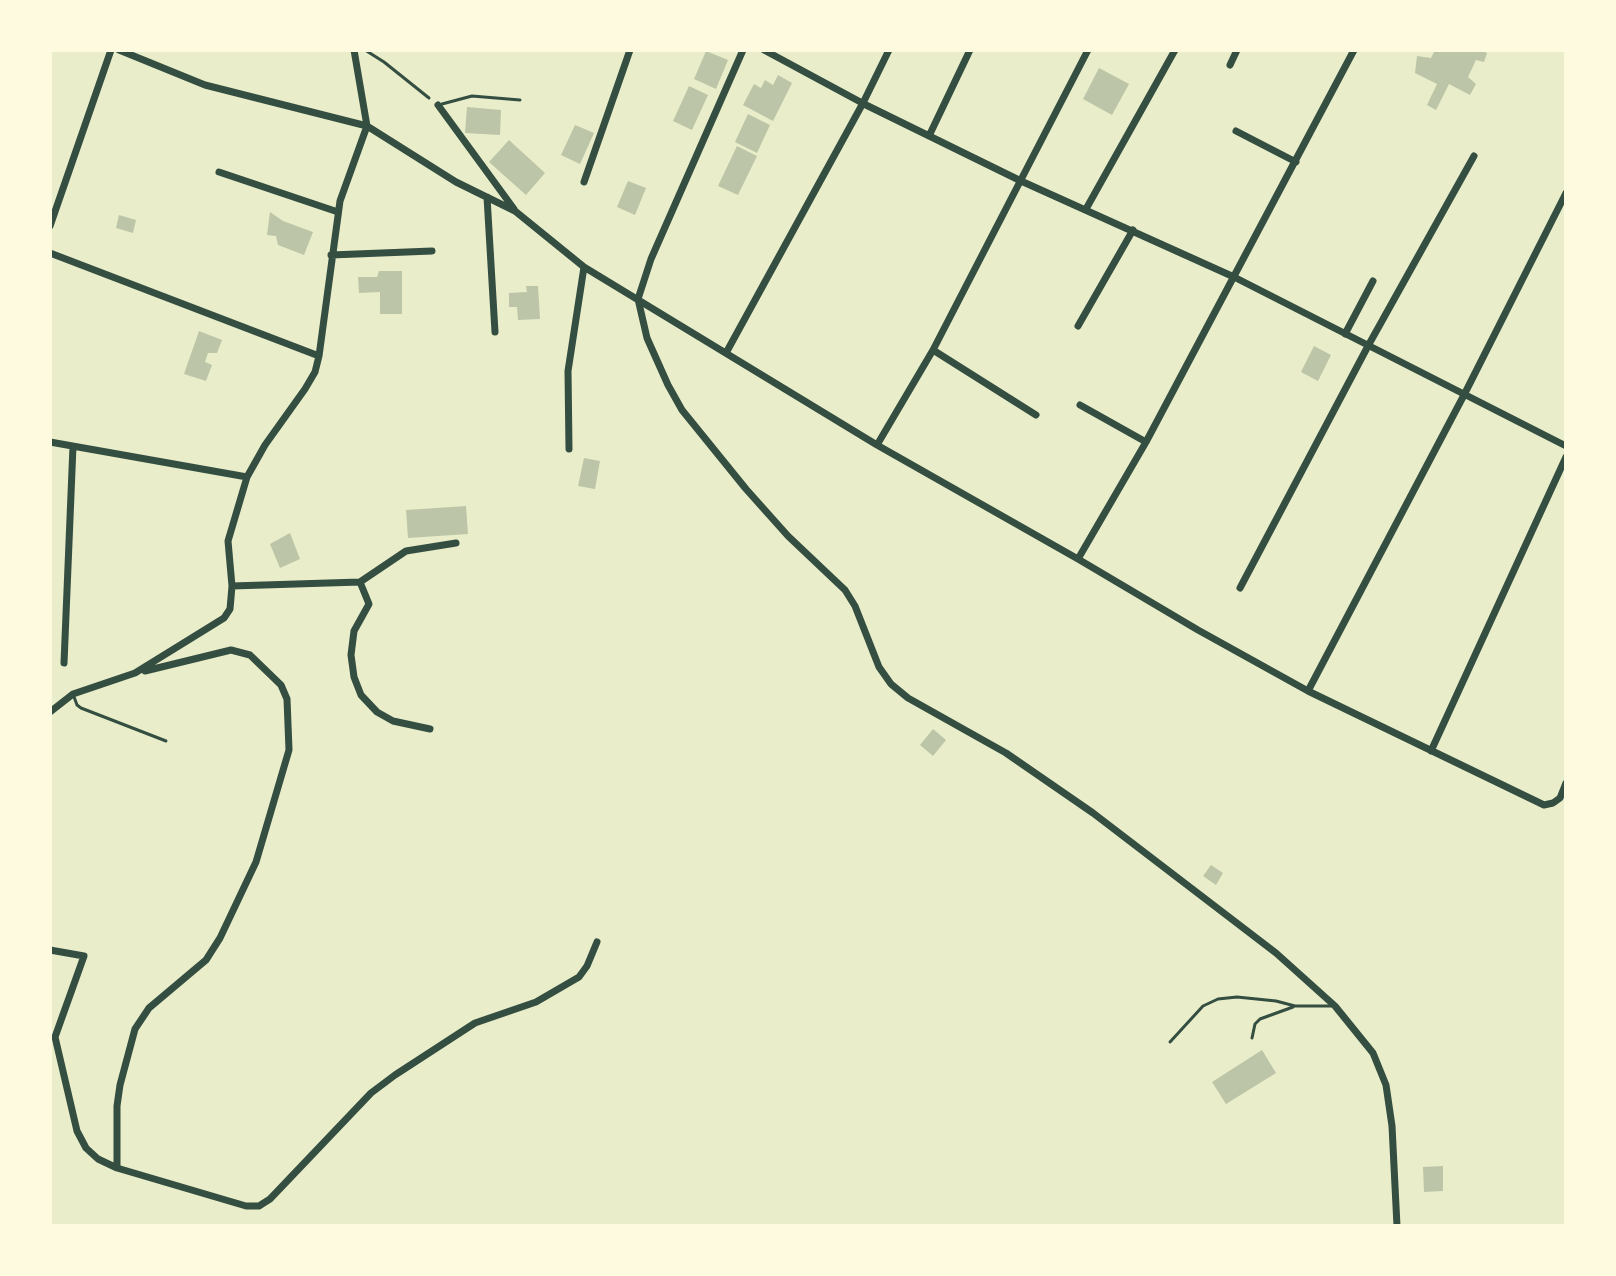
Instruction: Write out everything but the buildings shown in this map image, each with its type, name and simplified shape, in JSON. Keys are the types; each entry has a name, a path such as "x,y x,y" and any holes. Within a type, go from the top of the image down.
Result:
{"street":[{"path":"50,226 111,50"},
{"path":"119,50 205,85 367,126 456,182 515,211 584,267 877,445 1308,691 1544,805 1560,798 1566,783"},
{"path":"135,673 224,618 230,609 232,586 228,541 247,477 315,372 338,212 367,126 354,50"},
{"path":"584,182 630,50"},
{"path":"743,50 651,259 638,299 656,362 682,410 788,536 845,590 855,606 879,667 891,684 908,698 1006,753 1093,813 1276,953 1335,1006 1373,1053 1386,1085 1392,1126 1397,1226"},
{"path":"764,50 1021,181 1234,277 1566,446"},
{"path":"726,353 889,50"},
{"path":"929,136 970,50"},
{"path":"877,445 933,350 1088,50"},
{"path":"1086,209 1175,50"},
{"path":"1230,65 1237,50"},
{"path":"1078,559 1146,442 1354,50"},
{"path":"438,105 515,211"},
{"path":"1236,131 1296,162"},
{"path":"1240,588 1368,346 1474,156"},
{"path":"219,172 338,212"},
{"path":"1308,691 1566,193"},
{"path":"487,197 495,332"},
{"path":"1078,326 1133,230"},
{"path":"331,255 432,251"},
{"path":"50,253 319,356"},
{"path":"569,449 568,371 584,267"},
{"path":"1345,334 1373,281"},
{"path":"933,350 1036,415"},
{"path":"1080,405 1146,442"},
{"path":"50,442 247,477"},
{"path":"64,663 73,446"},
{"path":"1431,751 1566,457"},
{"path":"232,586 360,582 406,551 456,543"},
{"path":"360,582 369,604 354,631 351,655 354,677 361,695 377,712 393,721 430,729"},
{"path":"50,712 73,694 135,673 231,650 250,655 281,685 287,699 289,750 256,862 220,938 206,960 149,1008 135,1029 117,1106 117,1168"},
{"path":"50,950 84,956 52,1036 77,1131 86,1148 98,1159 117,1168 246,1206 259,1206 292,1177 371,1093 475,1023 536,1002 579,977 597,942"}],"lane":[{"path":"438,105 472,96 520,100"},
{"path":"73,694 81,708 166,741"},
{"path":"1170,1042 1203,1006 1218,999 1237,997 1295,1006 1335,1006"},
{"path":"1252,1038 1255,1024 1260,1019 1295,1006"}],"path":[{"path":"364,50 438,105"}]}
